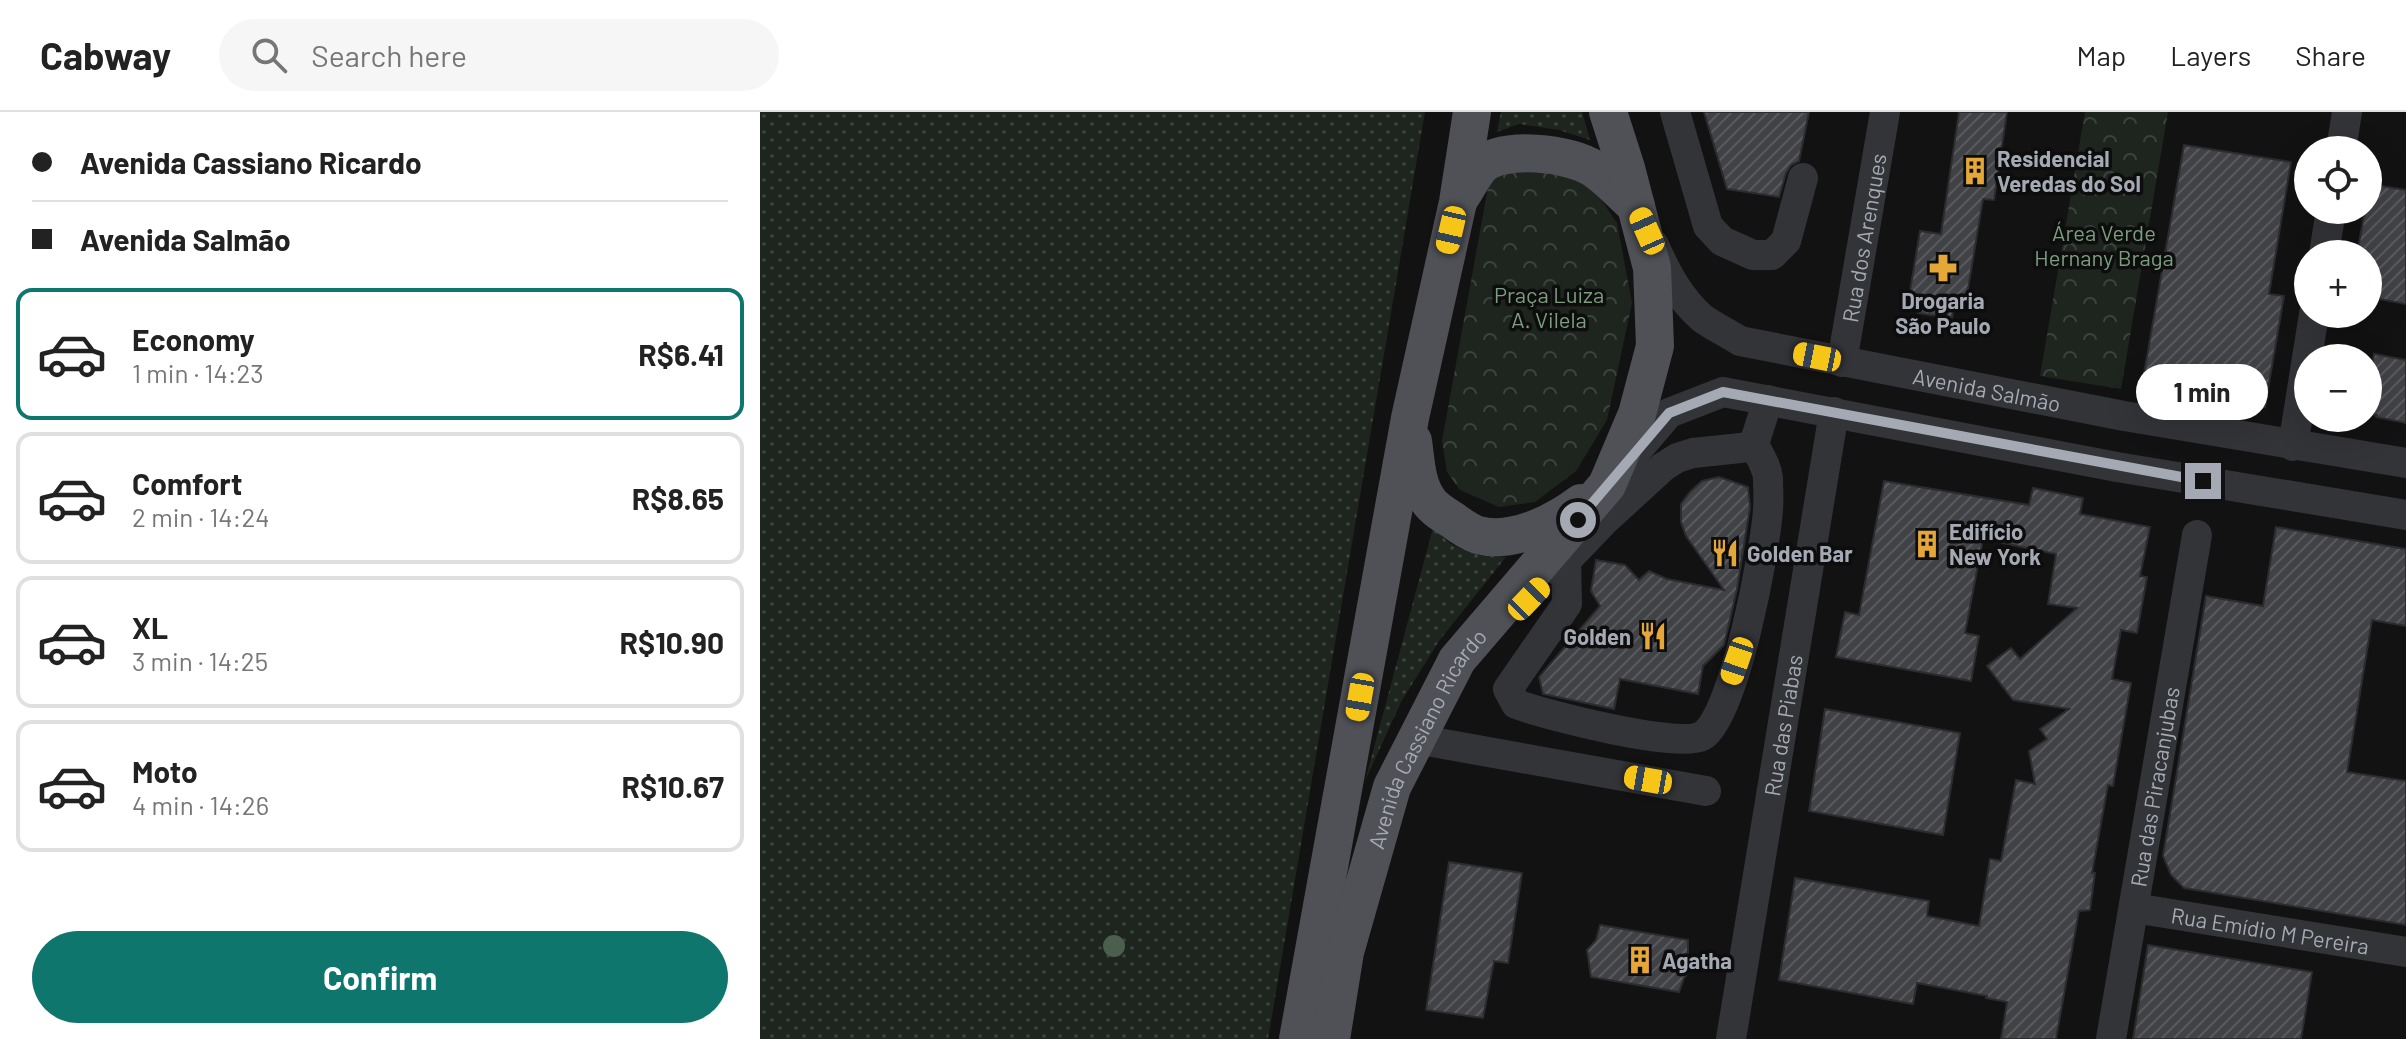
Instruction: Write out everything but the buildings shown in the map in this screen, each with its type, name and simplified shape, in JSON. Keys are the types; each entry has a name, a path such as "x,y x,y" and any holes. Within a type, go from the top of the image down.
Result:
{"main road":[{"name":"Avenida Cassiano Ricardo","path":"1298,1039 1410,418 1458,202 1472,112"},
{"name":"Avenida Cassiano Ricardo","path":"1331,1039 1345,952 1392,787 1457,660 1565,549 1607,485 1637,414 1655,346 1652,268 1608,112"},
{"path":"1458,202 1482,165 1505,153 1574,159 1593,168 1636,206"},
{"path":"1410,418 1418,479 1428,501 1444,515 1478,535 1505,536 1525,532 1564,516 1607,485"}],"street":[{"path":"1675,112 1708,226 1722,241 1753,255 1772,255 1786,241 1803,178"},
{"name":"Rua dos Arenques","path":"1842,362 1885,112"},
{"path":"2343,136 2347,112"},
{"name":"Avenida Salmão","path":"1636,206 1670,280 1703,319 1740,341 2124,416 2406,463"},
{"path":"2293,446 2312,328"},
{"path":"1607,485 1669,413 1723,392 2117,467 2406,515"},
{"path":"1754,444 1768,473 1768,508 1754,603 1724,700 1711,728 1701,737 1674,740 1548,716 1516,704 1508,689 1567,604 1565,549 1603,522 1677,458 1693,453 1750,447 1754,444 1768,400"},
{"name":"Rua das Piabas","path":"1731,1039 1834,412"},
{"path":"2117,467 2124,416"},
{"name":"Rua das Piracanjubas","path":"2111,1039 2197,535"},
{"path":"1416,739 1706,791"},
{"name":"Rua Emídio M Pereira","path":"2134,908 2406,952"}],"green space":[{"path":"760,112 1425,112 1268,1039 760,1039"},
{"path":"1501,112 1582,112 1590,140 1559,130 1519,124 1497,132"},
{"name":"Área Verde Hernany Braga","path":"2085,112 2168,112 2121,389 2040,376"},
{"name":"Praça Luiza A. Vilela","path":"1508,168 1573,174 1598,195 1617,223 1632,303 1607,420 1576,471 1535,502 1499,507 1460,490 1447,472 1442,441 1489,182"},
{"path":"1433,528 1458,548 1506,557 1439,641 1401,702 1365,781"}],"place":[{"name":"Residencial Veredas do Sol","path":"1975,171"},
{"name":"Drogaria São Paulo","path":"1943,268"},
{"name":"Edifício New York","path":"1927,544"},
{"name":"Golden Bar","path":"1725,553"},
{"name":"Golden","path":"1653,636"},
{"name":"Agatha","path":"1640,960"}],"route":[{"path":"1578,520 1669,413 1723,392 2203,481"}]}
